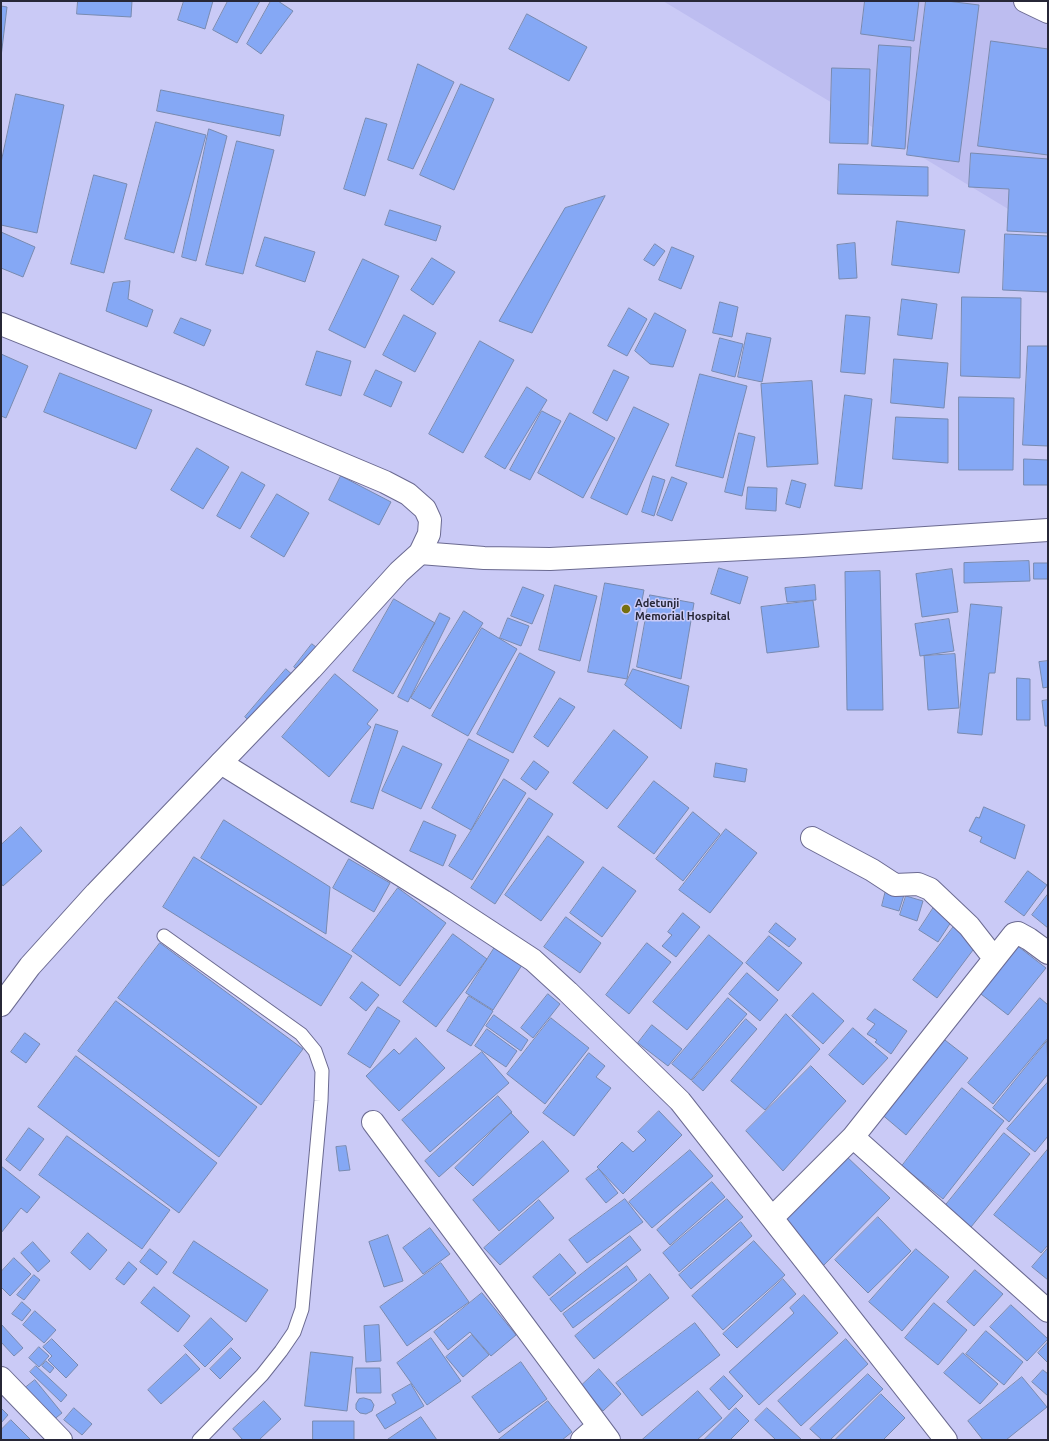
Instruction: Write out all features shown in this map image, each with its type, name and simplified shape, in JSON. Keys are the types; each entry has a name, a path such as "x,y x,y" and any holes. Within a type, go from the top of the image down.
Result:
{"street":[{"path":"1025,1 1048,12"},
{"path":"1,324 190,400 385,482 408,494 425,509 430,520 429,534 420,553 389,582 311,669 91,898 30,966 1,1005"},
{"path":"420,553 484,558 550,559 803,546 1048,530"},
{"path":"221,763 443,901 532,960 568,992 680,1101 773,1217 946,1440"},
{"path":"812,838 872,870 895,885 918,884 930,889 969,926 994,958"},
{"path":"773,1217 853,1137 1014,934 1018,933 1029,939 1048,953"},
{"path":"373,1122 604,1433 582,1440"},
{"path":"853,1137 1048,1312"},
{"path":"1,1378 61,1440"}],"lane":[{"path":"164,936 301,1034 315,1050 322,1071 321,1101 302,1309 294,1332 281,1351 262,1375 199,1440"}],"shaded area":[{"path":"663,1 1048,1 1048,233"}],"building":[{"path":"78,1 132,1 131,17 77,14"},
{"path":"184,1 213,1 205,29 178,20"},
{"path":"228,1 260,1 237,43 213,30"},
{"path":"271,1 278,1 293,11 261,54 247,44"},
{"path":"865,1 919,1 914,41 861,34"},
{"path":"926,1 947,1 979,5 959,162 907,155"},
{"path":"1,6 7,7 1,57"},
{"path":"527,14 587,47 569,81 509,49"},
{"path":"991,41 1048,49 1048,155 978,146"},
{"path":"879,45 911,47 905,149 872,146"},
{"path":"418,64 454,82 413,169 388,160"},
{"path":"832,68 870,69 868,144 830,143"},
{"path":"461,84 494,99 454,190 420,175"},
{"path":"161,90 284,115 280,136 157,111"},
{"path":"16,94 64,105 37,233 1,225 1,163"},
{"path":"366,118 387,124 365,196 344,189"},
{"path":"156,122 206,135 174,253 125,239"},
{"path":"209,129 227,136 196,261 182,257"},
{"path":"237,141 274,150 243,274 206,265"},
{"path":"971,153 1048,159 1048,233 1007,231 1009,189 969,187"},
{"path":"839,164 928,167 928,196 838,194"},
{"path":"94,175 127,184 104,273 71,264"},
{"path":"605,196 532,333 499,321 565,208"},
{"path":"390,210 441,226 436,241 385,225"},
{"path":"897,221 965,230 959,273 892,265"},
{"path":"1,232 35,247 23,277 1,268"},
{"path":"1005,234 1048,236 1048,292 1003,290"},
{"path":"265,237 315,252 305,282 256,266"},
{"path":"855,243 857,278 839,279 837,245"},
{"path":"655,244 665,251 654,266 644,260"},
{"path":"672,247 694,256 681,289 659,280"},
{"path":"432,258 455,272 433,305 411,290"},
{"path":"363,259 399,276 365,348 329,330"},
{"path":"130,281 128,299 153,310 147,327 106,311 113,283"},
{"path":"962,297 1021,298 1020,378 961,376"},
{"path":"902,299 937,304 932,339 898,335"},
{"path":"720,302 738,307 732,337 713,333"},
{"path":"629,308 647,319 627,356 608,346"},
{"path":"655,313 686,330 673,367 650,364 635,351"},
{"path":"404,315 436,333 415,372 383,355"},
{"path":"846,315 870,317 865,374 841,372"},
{"path":"181,318 211,330 204,346 174,333"},
{"path":"747,333 771,338 762,382 738,377"},
{"path":"720,338 743,344 735,377 712,371"},
{"path":"480,341 514,360 463,453 429,434"},
{"path":"1028,346 1048,346 1048,446 1023,445"},
{"path":"317,351 351,361 341,396 306,385"},
{"path":"1,354 28,366 6,418 1,416"},
{"path":"894,359 948,363 944,408 891,403"},
{"path":"376,370 402,382 391,407 364,395"},
{"path":"614,370 629,377 607,421 593,413"},
{"path":"60,373 152,410 136,449 44,412"},
{"path":"700,374 747,386 723,478 676,466"},
{"path":"812,381 818,464 767,467 761,384"},
{"path":"527,387 547,400 505,469 485,457"},
{"path":"845,395 872,399 862,489 835,486"},
{"path":"959,397 1014,398 1013,470 959,470"},
{"path":"634,407 669,424 627,515 591,498"},
{"path":"542,411 561,421 530,480 510,470"},
{"path":"570,413 615,438 583,498 538,473"},
{"path":"896,417 948,419 948,463 893,459"},
{"path":"739,433 755,437 742,496 725,492"},
{"path":"197,448 229,467 203,509 171,490"},
{"path":"1024,459 1048,460 1048,485 1024,485"},
{"path":"242,472 265,485 240,529 217,516"},
{"path":"341,476 391,502 379,525 329,500"},
{"path":"653,476 665,480 654,516 642,512"},
{"path":"672,477 687,483 672,521 657,515"},
{"path":"792,480 806,484 800,508 786,504"},
{"path":"748,487 777,488 776,511 746,509"},
{"path":"277,494 309,513 284,557 251,537"},
{"path":"1029,561 1030,581 964,583 964,563"},
{"path":"1034,563 1048,563 1048,579 1034,579"},
{"path":"719,568 748,577 740,604 711,594"},
{"path":"952,569 958,612 922,617 916,574"},
{"path":"880,571 883,710 847,710 845,572"},
{"path":"605,583 644,590 627,679 588,672"},
{"path":"555,585 597,596 580,661 539,650"},
{"path":"815,585 816,600 787,602 785,588"},
{"path":"523,587 544,595 532,624 511,616"},
{"path":"650,595 694,603 681,679 637,667"},
{"path":"394,599 435,623 393,694 353,671"},
{"path":"813,601 819,647 767,653 761,607"},
{"path":"971,604 1002,607 995,673 989,673 982,735 958,733"},
{"path":"464,611 483,623 430,709 411,698"},
{"path":"440,613 450,618 408,702 398,697"},
{"path":"508,618 529,626 521,646 500,638"},
{"path":"949,619 954,651 920,656 915,624"},
{"path":"482,628 517,649 468,736 432,716"},
{"path":"312,644 320,650 301,673 294,667"},
{"path":"520,653 555,672 513,753 477,734"},
{"path":"955,654 959,708 928,710 924,656"},
{"path":"1048,661 1048,687 1043,688 1039,662"},
{"path":"286,669 295,677 254,725 245,717"},
{"path":"633,669 689,686 681,729 625,685"},
{"path":"335,674 378,710 367,724 371,727 329,777 282,737"},
{"path":"1017,678 1030,679 1030,720 1017,720"},
{"path":"560,698 575,707 548,747 534,737"},
{"path":"1048,700 1048,726 1045,726 1042,701"},
{"path":"376,724 398,731 373,809 351,802"},
{"path":"614,730 648,757 607,809 573,783"},
{"path":"469,739 509,760 471,830 432,808"},
{"path":"403,746 442,764 421,809 382,791"},
{"path":"534,761 549,772 536,790 521,779"},
{"path":"716,763 747,769 745,782 714,777"},
{"path":"504,779 526,793 472,880 449,866"},
{"path":"654,781 689,808 654,854 618,827"},
{"path":"529,798 553,814 495,904 471,888"},
{"path":"984,807 1025,825 1015,859 980,842 982,837 969,831 976,817 979,818"},
{"path":"693,812 720,834 683,881 656,859"},
{"path":"224,820 330,887 326,934 201,858"},
{"path":"424,821 456,835 443,866 410,851"},
{"path":"21,827 42,851 3,886 1,883 1,845"},
{"path":"726,829 757,853 710,913 679,890"},
{"path":"548,836 584,862 541,921 505,895"},
{"path":"194,857 352,956 321,1006 163,907"},
{"path":"349,859 390,883 374,912 333,888"},
{"path":"603,867 636,891 602,937 570,913"},
{"path":"1028,871 1047,885 1024,916 1005,902"},
{"path":"398,888 446,923 400,986 352,951"},
{"path":"886,890 904,895 899,911 882,906"},
{"path":"1048,894 1048,928 1032,915"},
{"path":"906,896 923,901 917,921 900,915"},
{"path":"934,907 953,919 938,942 919,930"},
{"path":"683,913 700,927 676,957 662,946 672,935 668,932"},
{"path":"566,917 601,943 580,973 544,947"},
{"path":"776,923 796,939 789,947 769,932"},
{"path":"955,925 979,942 937,998 913,980"},
{"path":"453,934 487,959 436,1027 403,1002"},
{"path":"709,935 743,963 687,1030 653,1002"},
{"path":"769,936 802,963 778,991 746,963"},
{"path":"160,943 303,1049 261,1105 118,998"},
{"path":"647,943 671,962 629,1014 606,995"},
{"path":"1015,944 1046,968 1008,1015 977,991"},
{"path":"495,947 522,965 493,1010 466,993"},
{"path":"747,973 778,1000 760,1021 729,994"},
{"path":"362,982 379,995 366,1011 350,998"},
{"path":"813,993 844,1021 823,1044 792,1016"},
{"path":"548,994 560,1004 533,1038 521,1028"},
{"path":"469,996 493,1011 471,1046 447,1031"},
{"path":"728,998 747,1014 691,1080 672,1064"},
{"path":"1040,998 1048,1005 1048,1038 993,1104 968,1083"},
{"path":"116,1001 257,1107 219,1157 78,1051"},
{"path":"378,1007 400,1021 370,1068 348,1054"},
{"path":"875,1009 907,1031 891,1054 875,1042 877,1040 867,1034 875,1024 867,1019"},
{"path":"786,1014 820,1049 765,1110 731,1081"},
{"path":"494,1015 528,1040 521,1051 486,1026"},
{"path":"551,1018 589,1048 545,1104 507,1074"},
{"path":"746,1019 757,1029 703,1091 692,1081"},
{"path":"652,1025 682,1049 668,1066 638,1043"},
{"path":"853,1028 888,1058 863,1085 829,1055"},
{"path":"487,1029 517,1051 506,1067 475,1046"},
{"path":"25,1033 40,1044 26,1063 11,1052"},
{"path":"941,1037 968,1058 906,1135 879,1112"},
{"path":"416,1038 445,1068 399,1111 366,1076 394,1049 399,1054"},
{"path":"1047,1041 1048,1074 1009,1122 993,1108"},
{"path":"482,1052 509,1083 430,1152 402,1120"},
{"path":"589,1053 605,1066 596,1077 611,1088 574,1136 543,1113"},
{"path":"76,1056 217,1163 179,1213 38,1107"},
{"path":"811,1066 846,1101 783,1171 746,1131"},
{"path":"1048,1082 1048,1136 1035,1152 1007,1129"},
{"path":"962,1088 1004,1121 943,1199 902,1166"},
{"path":"498,1096 512,1112 439,1177 425,1161"},
{"path":"659,1111 682,1135 623,1194 597,1167 622,1142 633,1152 646,1140 638,1132"},
{"path":"511,1113 529,1132 473,1186 455,1168"},
{"path":"29,1128 44,1139 20,1171 6,1160"},
{"path":"1004,1133 1030,1154 971,1227 945,1206"},
{"path":"67,1136 170,1210 142,1249 39,1175"},
{"path":"543,1141 569,1171 499,1231 473,1200"},
{"path":"346,1146 350,1170 339,1171 336,1147"},
{"path":"1048,1149 1048,1245 1041,1253 994,1215"},
{"path":"690,1150 713,1176 652,1228 629,1202"},
{"path":"844,1154 890,1198 822,1267 784,1217"},
{"path":"1,1166 40,1197 27,1213 21,1208 1,1233"},
{"path":"599,1169 618,1193 606,1203 586,1179"},
{"path":"712,1182 725,1197 670,1245 657,1230"},
{"path":"625,1199 643,1222 587,1263 569,1240"},
{"path":"727,1199 743,1217 679,1272 663,1253"},
{"path":"539,1200 554,1218 500,1265 484,1248"},
{"path":"878,1217 911,1251 868,1293 835,1260"},
{"path":"741,1222 752,1236 691,1289 679,1275"},
{"path":"430,1228 450,1254 423,1274 403,1248"},
{"path":"88,1233 107,1250 90,1270 71,1253"},
{"path":"388,1235 403,1281 384,1287 369,1242"},
{"path":"630,1236 641,1250 561,1312 550,1299"},
{"path":"194,1241 268,1290 246,1322 173,1273"},
{"path":"754,1241 785,1275 723,1330 692,1296"},
{"path":"33,1242 50,1261 38,1272 21,1253"},
{"path":"1048,1248 1048,1280 1032,1267"},
{"path":"150,1249 167,1262 157,1275 140,1262"},
{"path":"916,1249 949,1277 902,1331 869,1302"},
{"path":"560,1254 576,1273 549,1296 533,1277"},
{"path":"14,1258 31,1274 10,1296 1,1287 1,1272"},
{"path":"129,1262 137,1269 124,1285 116,1279"},
{"path":"441,1263 469,1302 407,1346 380,1307"},
{"path":"627,1266 637,1280 573,1328 563,1314"},
{"path":"975,1270 1003,1294 974,1326 947,1302"},
{"path":"650,1274 669,1298 594,1359 575,1336"},
{"path":"34,1275 40,1280 24,1300 17,1295"},
{"path":"783,1279 796,1294 737,1348 723,1334"},
{"path":"154,1287 190,1316 178,1332 141,1303"},
{"path":"482,1293 516,1335 491,1356 470,1332 448,1350 434,1332"},
{"path":"804,1295 838,1333 759,1405 729,1372 794,1313 790,1308"},
{"path":"22,1302 31,1310 22,1321 12,1314"},
{"path":"934,1303 967,1330 938,1365 905,1338"},
{"path":"1011,1305 1048,1339 1027,1361 990,1327"},
{"path":"35,1311 56,1330 44,1343 23,1325"},
{"path":"211,1318 233,1339 205,1367 184,1346"},
{"path":"695,1323 720,1355 642,1416 616,1383"},
{"path":"1,1324 23,1348 14,1356 1,1342"},
{"path":"379,1325 381,1361 366,1362 364,1326"},
{"path":"986,1331 1023,1362 1004,1385 966,1354"},
{"path":"472,1335 489,1355 463,1377 446,1357"},
{"path":"431,1338 461,1381 427,1405 397,1363"},
{"path":"52,1339 78,1365 66,1378 48,1360 52,1356 43,1347"},
{"path":"846,1339 868,1364 801,1426 778,1401"},
{"path":"1048,1342 1048,1363 1038,1353"},
{"path":"39,1347 49,1356 39,1367 29,1358"},
{"path":"231,1348 241,1358 220,1379 210,1369"},
{"path":"311,1352 353,1357 347,1411 305,1406"},
{"path":"963,1353 998,1384 980,1404 944,1373"},
{"path":"186,1354 200,1369 161,1404 148,1390"},
{"path":"46,1361 54,1368 50,1373 42,1366"},
{"path":"521,1362 547,1399 499,1433 472,1397"},
{"path":"36,1366 67,1395 61,1402 30,1372"},
{"path":"356,1368 380,1368 381,1393 357,1393"},
{"path":"599,1369 621,1394 603,1411 581,1386"},
{"path":"1043,1370 1048,1374 1048,1396 1032,1382"},
{"path":"868,1374 883,1389 830,1440 822,1440 810,1429"},
{"path":"724,1376 743,1396 729,1410 710,1389"},
{"path":"1022,1377 1047,1407 1006,1440 983,1440 968,1421"},
{"path":"35,1380 62,1413 52,1421 25,1388"},
{"path":"411,1384 424,1406 385,1429 376,1415 396,1403 392,1395"},
{"path":"698,1391 722,1418 697,1440 642,1440"},
{"path":"881,1394 905,1418 883,1440 835,1440"},
{"path":"364,1398 371,1400 374,1405 372,1411 366,1414 360,1413 356,1409 356,1404 359,1399"},
{"path":"264,1401 281,1419 259,1440 243,1440 233,1429"},
{"path":"548,1401 572,1432 562,1440 498,1440"},
{"path":"1,1408 8,1415 1,1423"},
{"path":"74,1408 92,1424 82,1435 64,1420"},
{"path":"736,1408 749,1421 730,1440 704,1440"},
{"path":"767,1408 801,1439 776,1440 755,1420"},
{"path":"421,1417 437,1440 387,1440"},
{"path":"11,1420 31,1440 1,1440 1,1430"},
{"path":"313,1421 354,1421 354,1440 313,1440"}],"place":[{"name":"Adetunji Memorial Hospital","path":"626,609"}]}
